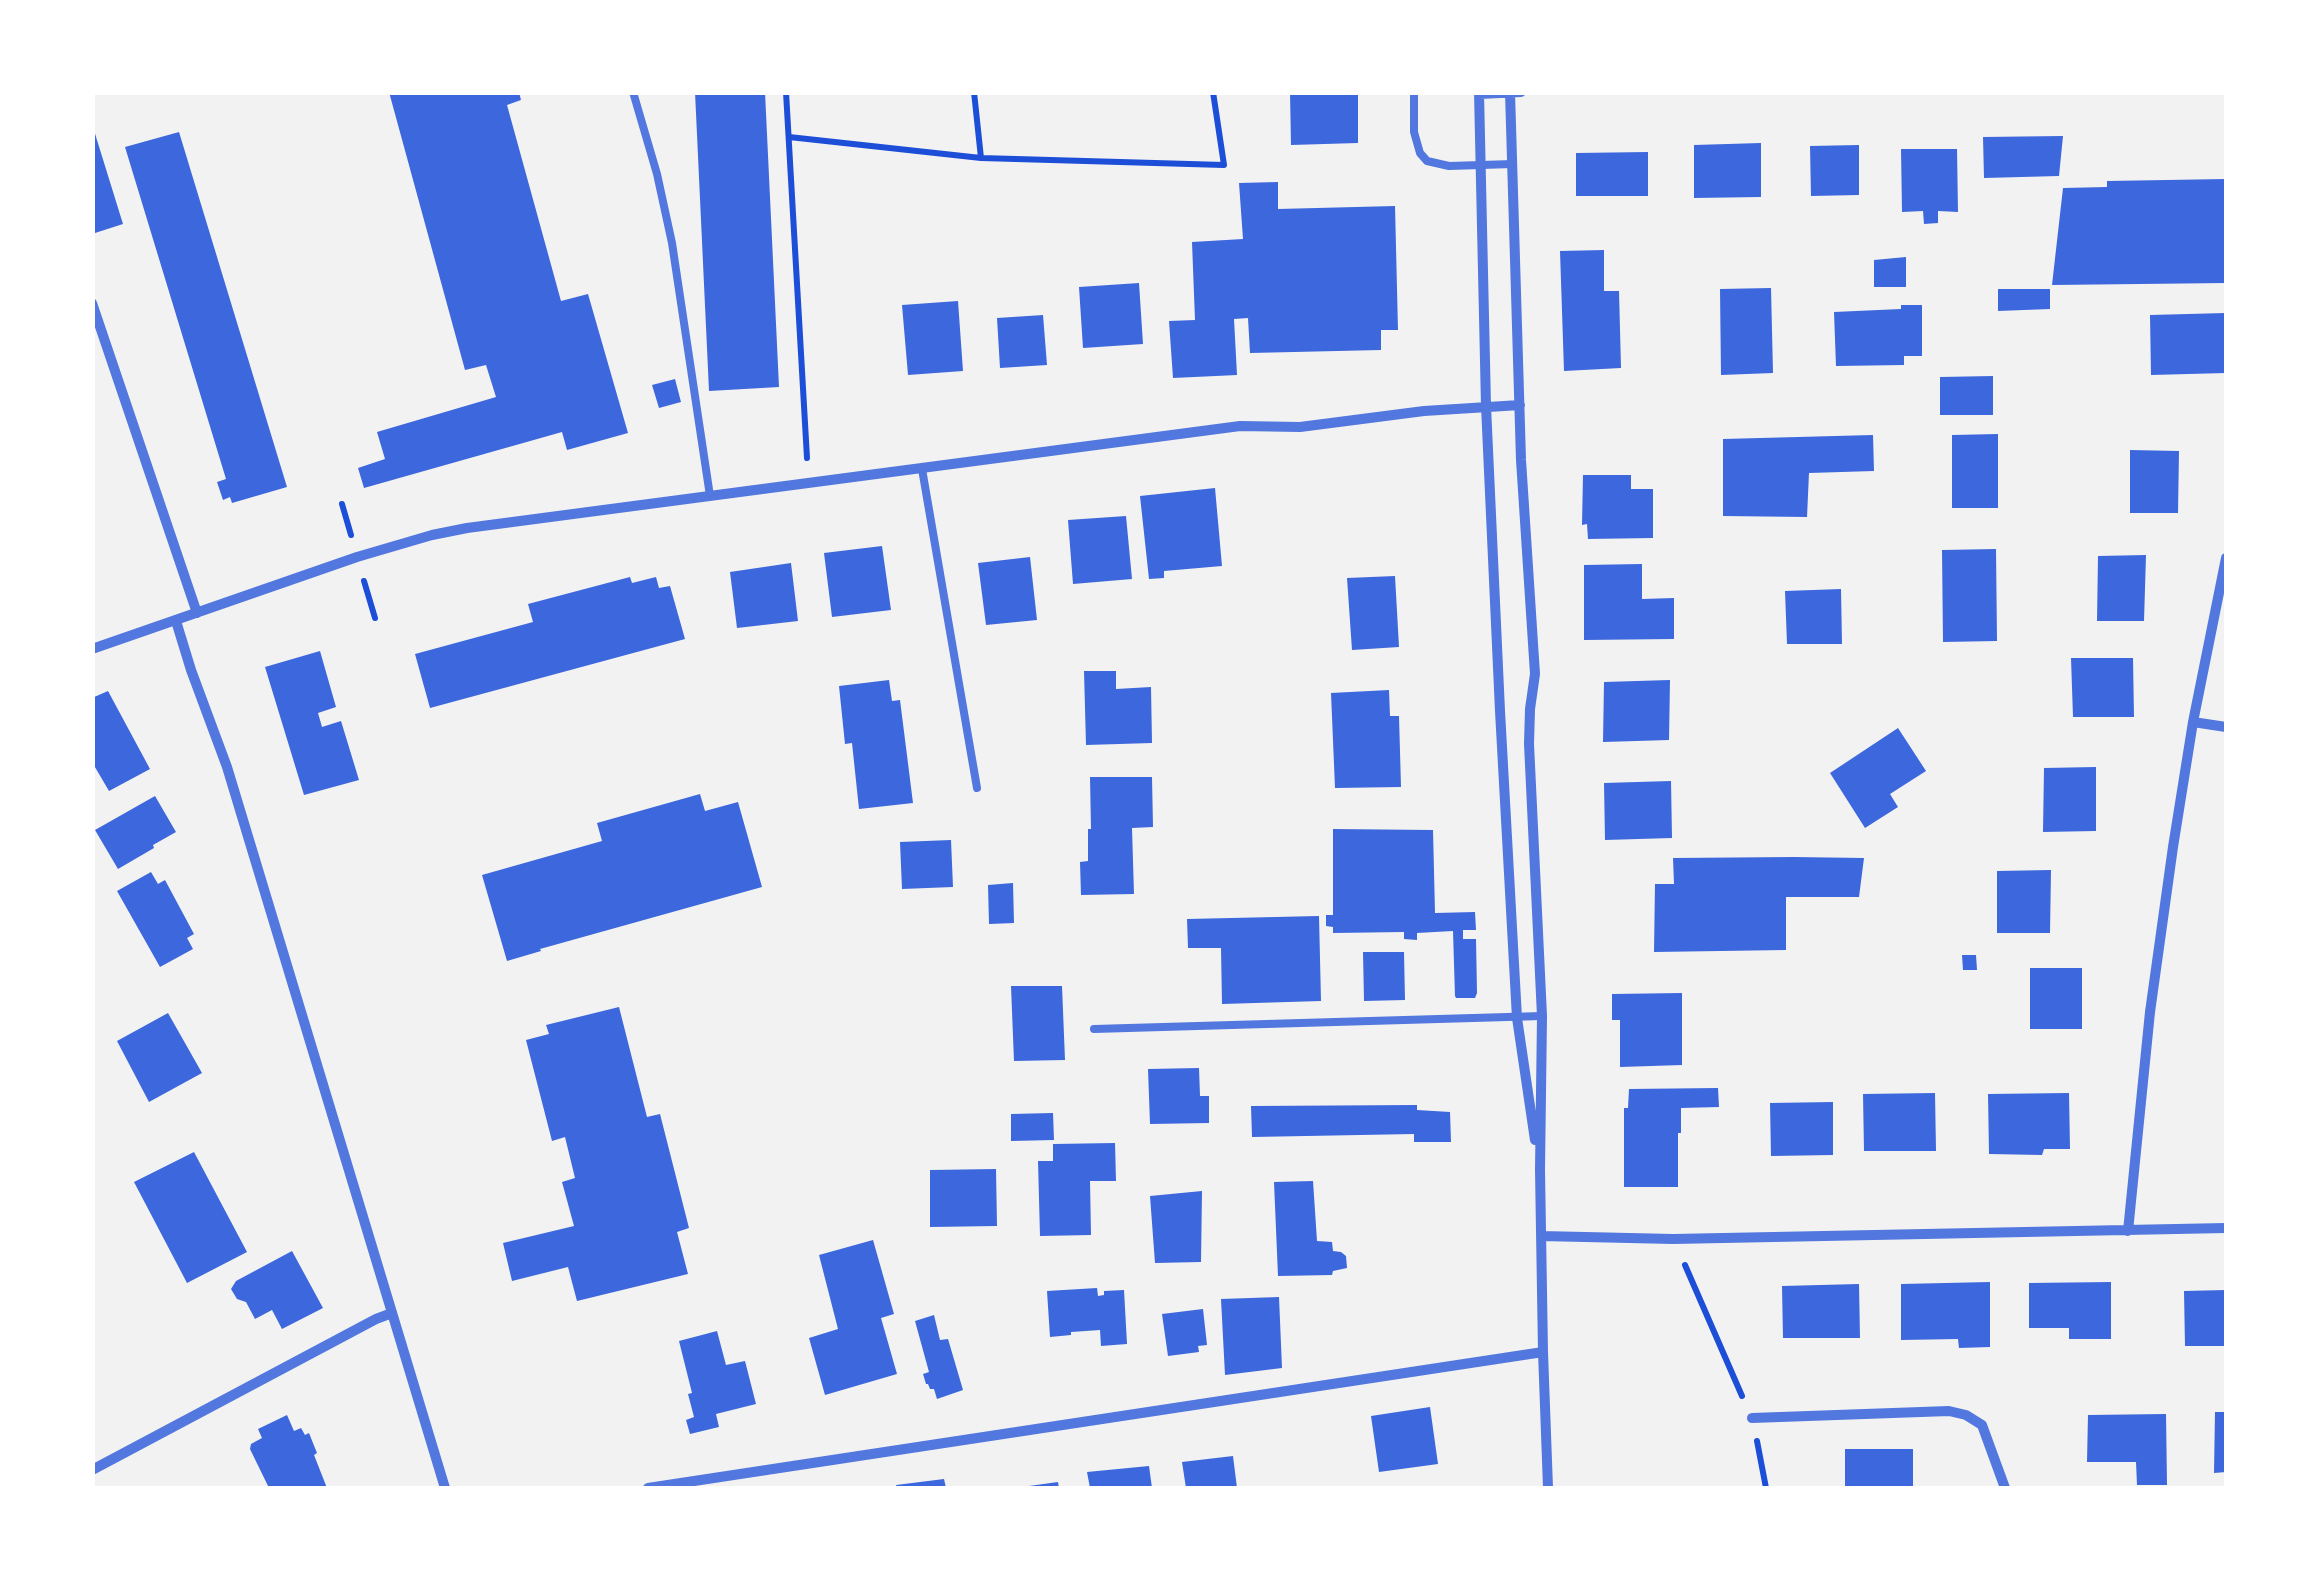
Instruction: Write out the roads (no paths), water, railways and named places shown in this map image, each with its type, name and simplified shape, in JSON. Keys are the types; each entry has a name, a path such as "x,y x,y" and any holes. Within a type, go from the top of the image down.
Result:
{"street":[{"path":"1521,92 1479,93 1486,406 1517,1018 1540,1170"},
{"path":"1510,93 1520,404 1535,674 1529,744 1542,1016 1540,1170 1548,1488"},
{"path":"92,303 197,614"},
{"path":"92,650 432,535 524,519 1240,426 1300,427 1424,411 1520,404"},
{"path":"2128,1231 2150,1012 2173,847 2226,558"},
{"path":"176,621 227,767 445,1488"},
{"path":"2193,722 2226,727"},
{"path":"1541,1236 1673,1238 2226,1228"},
{"path":"92,1470 392,1313"},
{"path":"648,1488 723,1483 1543,1352"},
{"path":"1752,1418 1948,1411 1966,1415 1982,1425 2005,1488"}],"lane":[{"path":"633,92 672,243 710,496"},
{"path":"1414,92 1414,132 1427,161 1448,166 1514,164"},
{"path":"922,469 977,788"},
{"path":"1094,1029 1542,1016"}]}
